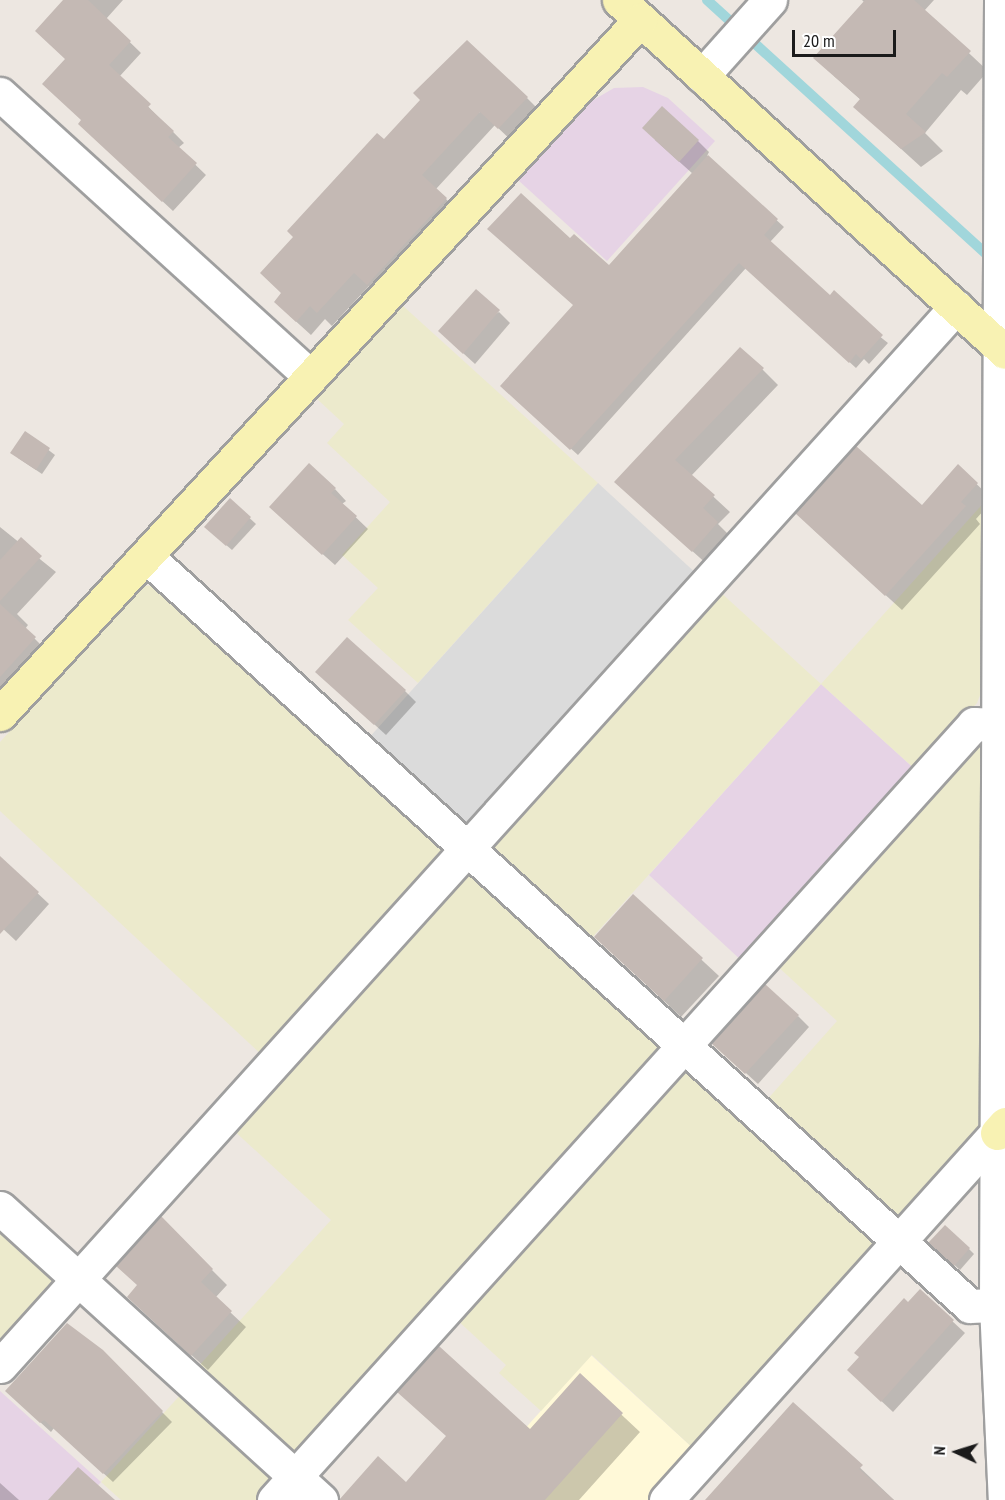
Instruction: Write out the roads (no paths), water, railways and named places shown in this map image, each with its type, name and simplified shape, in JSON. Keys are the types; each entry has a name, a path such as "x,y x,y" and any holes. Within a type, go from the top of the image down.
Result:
{"street":[{"path":"711,66 770,0"},
{"path":"1001,0 998,257 1002,488 1001,1128 996,1305 1005,1500"},
{"path":"0,714 311,377 630,10 711,66 956,307 1000,338"},
{"path":"0,94 311,377"},
{"path":"0,1366 956,307"},
{"path":"146,556 970,1306 996,1305"},
{"path":"285,1488 974,724 1000,725"},
{"path":"666,1500 1001,1128"},
{"path":"0,1208 79,1280 285,1488 321,1500"}],"waterway":[{"path":"707,0 993,260"}]}
